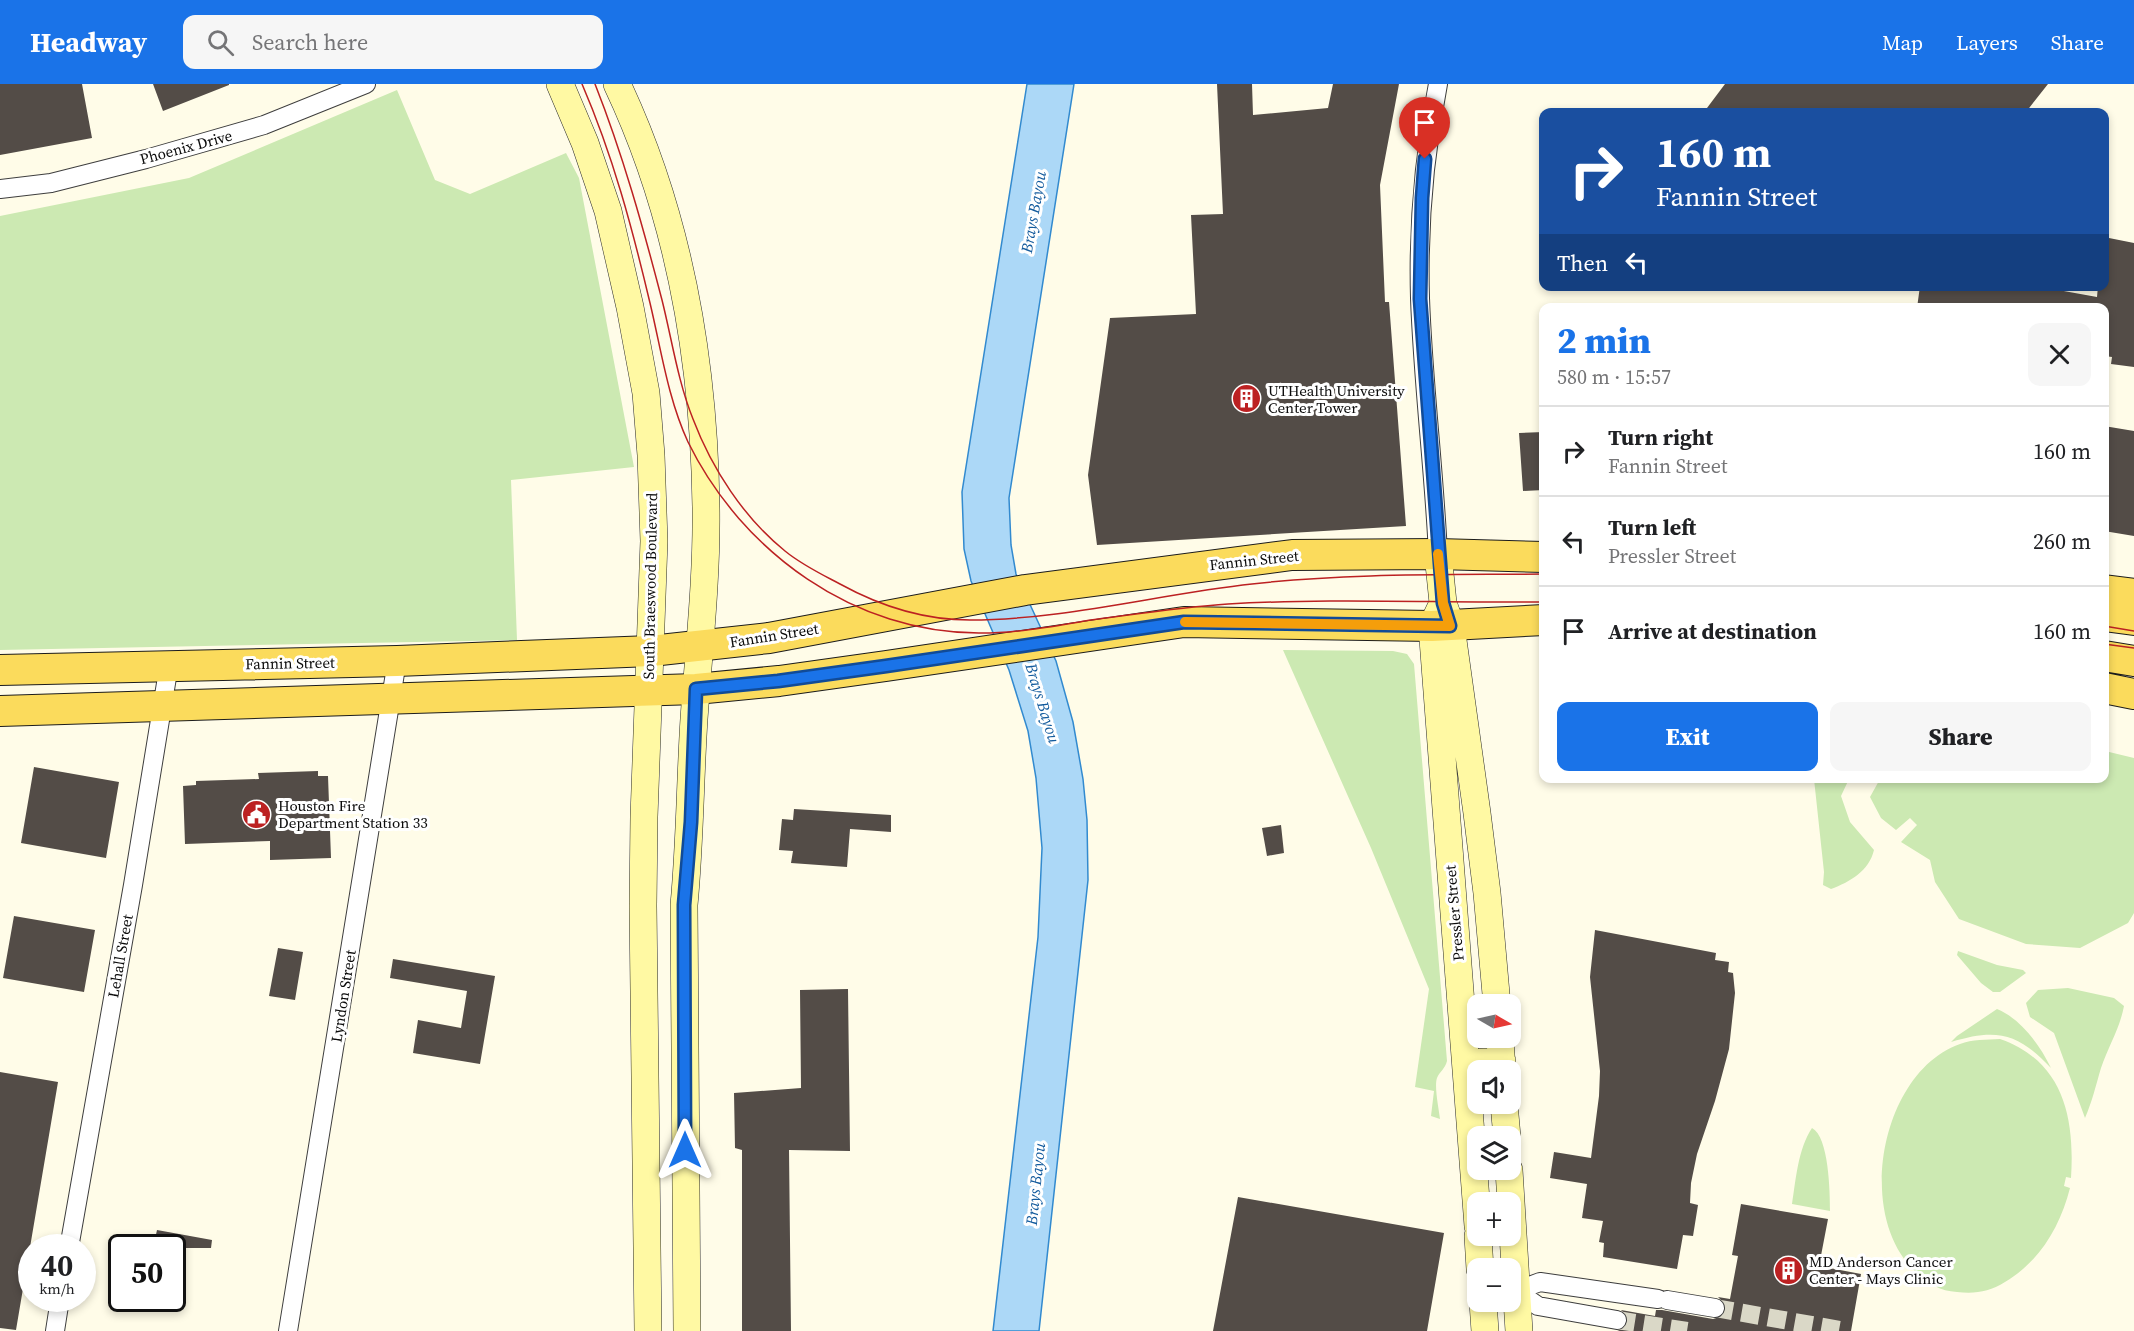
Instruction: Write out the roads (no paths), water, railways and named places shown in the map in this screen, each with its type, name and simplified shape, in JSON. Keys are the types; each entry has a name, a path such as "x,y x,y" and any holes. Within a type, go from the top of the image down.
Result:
{"main road":[{"name":"South Braeswood Boulevard","path":"560,84 585,143 608,211 630,307 645,393 651,455 654,542 644,817 648,1331"},
{"path":"617,84 654,176 679,258 692,335 705,472 704,587 684,905 687,1331"},
{"path":"1492,556 1539,551"},
{"name":"Fannin Street","path":"0,670 169,664 397,661 651,651 769,638 1025,590 1292,555 1438,554 1539,557"},
{"name":"Pressler Street","path":"1438,554 1449,841 1475,1192"},
{"path":"2109,591 2134,594"},
{"path":"2109,617 2134,620"},
{"path":"0,711 696,689 778,681 1184,622 1442,618 1539,620"},
{"name":"Pressler Street","path":"1442,618 1480,839 1496,994"},
{"path":"2109,657 2134,661"},
{"path":"2109,689 2134,694"},
{"path":"1449,841 1480,839"},
{"path":"644,992 684,991"},
{"path":"1466,1063 1501,1057"},
{"path":"1510,1180 1514,1258"},
{"path":"1484,1312 1485,1331"},
{"path":"1516,1312 1519,1331"}],"street":[{"name":"Phoenix Drive","path":"0,189 51,183 146,159 264,125 366,84"},
{"name":"Pressler Street","path":"1438,84 1428,141 1422,198 1420,299 1438,554"},
{"name":"Lyndon Street","path":"288,1331 397,661"},
{"name":"Lehall Street","path":"71,1234 169,664"},
{"path":"1521,1289 1540,1282 1715,1308"},
{"path":"1521,1296 1538,1306 1617,1320"},
{"path":"54,1331 58,1312"}],"water":[{"name":"Brays Bayou","path":"1027,84 1074,84 1009,498 1011,545 1016,574 1056,661 1073,722 1083,779 1087,820 1088,880 1039,1331 993,1331 1038,937 1042,848 1036,778 1028,731 1009,670 971,581 964,549 962,492"}],"tunnel":[{"path":"1715,1308 1846,1331"},
{"path":"1617,1320 1687,1331"}],"tram line":[{"path":"582,84 603,138 629,219 670,391 688,442 711,482 739,518 771,551 808,579 847,602 890,619 934,630 995,633 1228,604 1346,601 1539,602"},
{"path":"595,84 615,137 640,218 683,390 710,456 743,508 770,538 805,565 855,592 887,605 919,614 970,620 1041,616 1217,588 1288,580 1398,575 1539,574"},
{"path":"2109,627 2134,631"},
{"path":"2109,645 2134,648"}],"place":[{"name":"UTHealth University Center Tower","path":"1247,399"},
{"name":"Houston Fire Department Station 33","path":"257,814"},
{"name":"MD Anderson Cancer Center - Mays Clinic","path":"1788,1270"}]}
